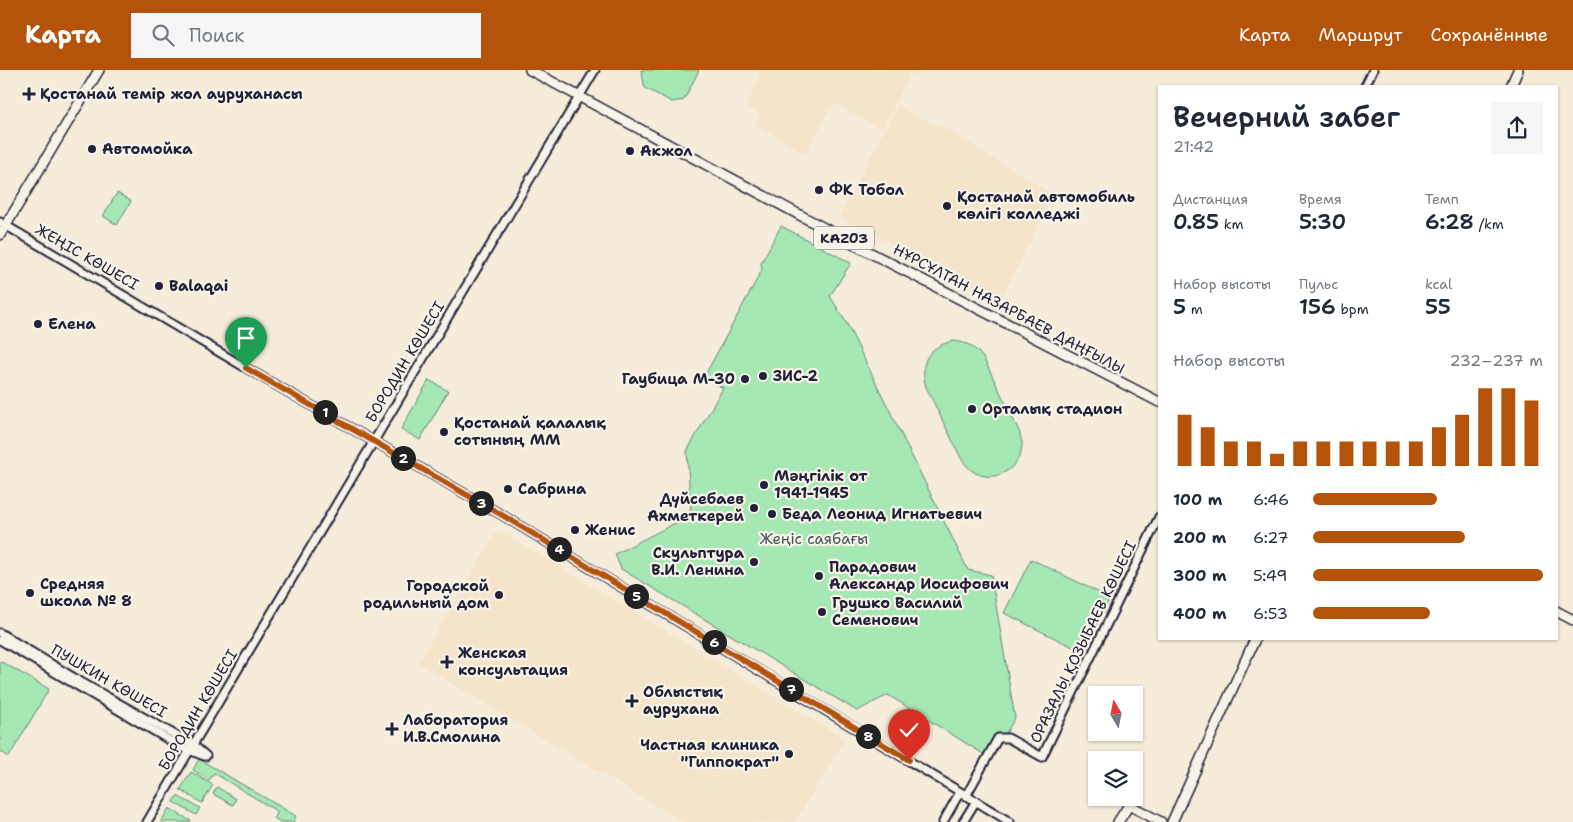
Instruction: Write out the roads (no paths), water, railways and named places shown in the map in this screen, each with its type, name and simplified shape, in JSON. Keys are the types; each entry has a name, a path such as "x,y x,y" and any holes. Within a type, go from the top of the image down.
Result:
{"main road":[{"path":"0,235 3,224 99,70"},
{"name":"НҰРСҰЛТАН НАЗАРБАЕВ ДАҢҒЫЛЫ","path":"530,70 863,249 1158,401"},
{"path":"1511,85 1518,70"},
{"path":"1558,612 1573,620"},
{"path":"1172,822 1255,640"},
{"path":"1118,822 1128,804 1161,822"}],"street":[{"name":"БОРОДИН КӨШЕСІ","path":"147,822 595,70"},
{"path":"1366,85 1373,70"},
{"name":"ЖЕҢІС КӨШЕСІ","path":"3,224 502,515 1010,822"},
{"name":"ОРАЗАЛЫ ҚОЗЫБАЕВ КӨШЕСІ","path":"943,822 998,738 1008,738 1042,757 1158,518"},
{"name":"ПУШКИН КӨШЕСІ","path":"0,633 191,748"},
{"name":"ПУШКИН КӨШЕСІ","path":"0,640 64,679 191,748"},
{"path":"963,822 976,801"}],"place":[{"name":"Қостанай темір жол ауруханасы","path":"29,94"},
{"name":"Автомойка","path":"92,149"},
{"name":"Акжол","path":"630,151"},
{"name":"ФК Тобол","path":"819,190"},
{"name":"Қостанай автомобиль көлігі колледжі","path":"947,206"},
{"name":"Balaqai","path":"159,286"},
{"name":"Елена","path":"38,324"},
{"name":"ЗИС-2","path":"763,376"},
{"name":"Гаубица М-30","path":"745,379"},
{"name":"Орталық стадион","path":"972,409"},
{"name":"Қостанай қалалық сотының ММ","path":"444,432"},
{"name":"Мәңгілік от 1941-1945","path":"764,485"},
{"name":"Сабрина","path":"508,489"},
{"name":"Дүйсебаев Ахметкерей","path":"754,508"},
{"name":"Беда Леонид Игнатьевич","path":"772,514"},
{"name":"Женис","path":"575,530"},
{"name":"Скульптура В.И. Ленина","path":"754,562"},
{"name":"Парадович Александр Иосифович","path":"819,576"},
{"name":"Средняя школа № 8","path":"30,593"},
{"name":"Городской родильный дом","path":"499,595"},
{"name":"Грушко Василий Семенович","path":"822,612"},
{"name":"Женская консультация","path":"447,662"},
{"name":"Облыстық аурухана","path":"632,701"},
{"name":"Лаборатория И.В.Смолина","path":"392,729"},
{"name":"Частная клиника \"Гиппократ\"","path":"789,754"}],"park label":[{"name":"Жеңіс саябағы","path":"814,539"}]}
